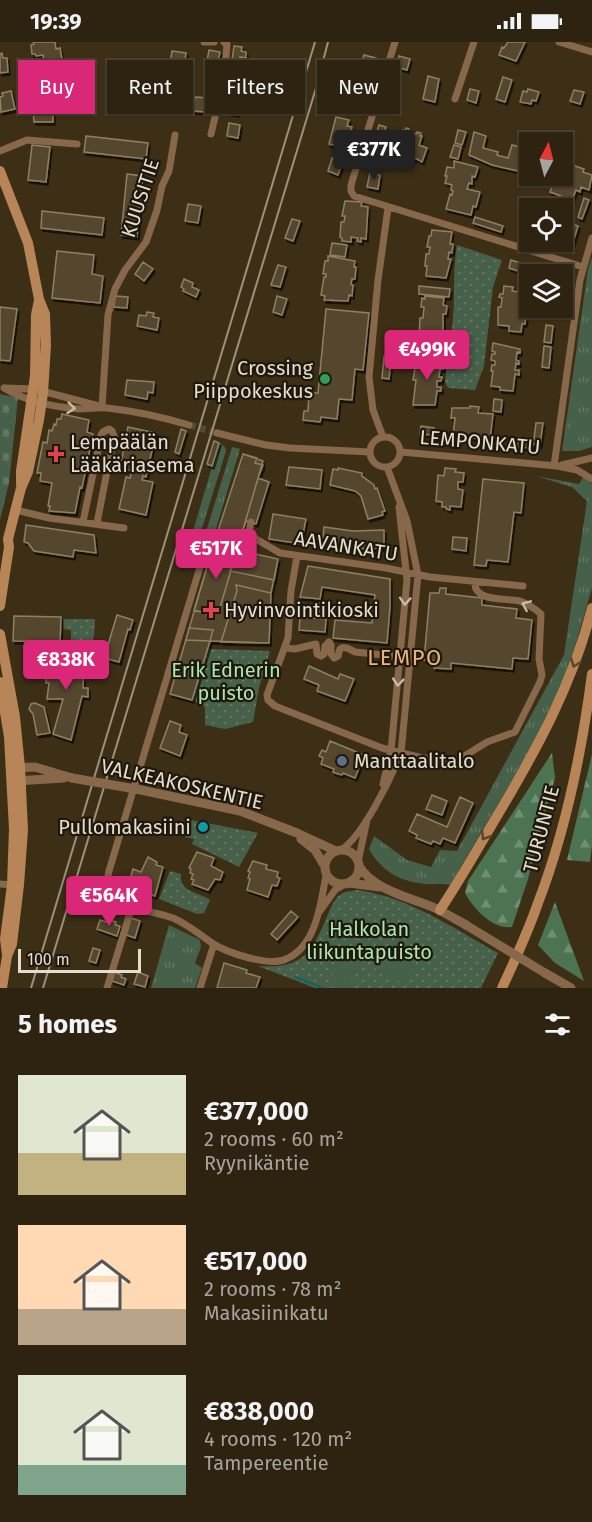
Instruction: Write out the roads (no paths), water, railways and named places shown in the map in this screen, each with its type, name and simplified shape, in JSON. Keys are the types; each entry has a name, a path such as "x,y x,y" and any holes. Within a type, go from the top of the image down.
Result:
{"main road":[{"path":"0,171 28,243 39,299 36,315 37,397 28,472 21,488 8,539 9,547 0,606"},
{"path":"0,559 3,546 8,539"},
{"path":"440,910 531,759 553,716 583,640 592,608"},
{"path":"0,634 15,717 14,847 5,939 7,956"},
{"name":"TURUNTIE","path":"502,988 527,932 559,838 577,763 592,674"},
{"path":"0,682 16,768"},
{"path":"2,988 7,956 12,944 19,885 22,830 16,781"},
{"path":"510,988 527,932"}],"street":[{"path":"204,42 214,42"},
{"path":"211,134 224,79 227,44 224,42"},
{"path":"395,42 351,185 354,196 583,267"},
{"path":"455,99 474,42"},
{"path":"559,42 592,52"},
{"name":"KUUSITIE","path":"102,407 108,315 115,288 146,242 162,186 169,171 175,135"},
{"path":"0,151 27,140 77,144"},
{"path":"383,436 373,410 369,377 378,280 388,208"},
{"path":"555,466 583,267 592,238"},
{"path":"2,388 82,409 102,407"},
{"path":"2,388 17,396 83,401 189,425"},
{"path":"83,522 101,435 109,429 114,436 97,523"},
{"path":"217,433 282,447 370,452"},
{"path":"383,436 397,442 401,452 398,460 387,467 377,465 370,452 372,443 383,436"},
{"name":"LEMPONKATU","path":"401,452 555,466 577,470 592,479"},
{"name":"LEMPONKATU","path":"555,466 592,458"},
{"path":"380,794 391,751 418,575 408,521 387,467"},
{"path":"320,911 328,856 351,843 368,819 401,753 406,572 399,501"},
{"path":"15,510 49,518 124,528"},
{"name":"AAVANKATU","path":"251,522 249,531 256,539 280,553 418,575 523,586"},
{"path":"297,556 291,591 288,634 267,695 270,702 275,706 391,751 422,758 458,760 487,742 515,732 540,682 542,675 539,659 541,614 529,604 485,597 478,593 475,582"},
{"path":"200,567 109,871 107,883 109,893 117,901 176,920 214,944 262,962 281,961 292,956 305,943 320,911 335,890 357,876 368,819"},
{"path":"285,648 295,649 316,644 317,654 320,656 324,654 325,646 329,642 334,658 339,655 341,647 355,652 405,657"},
{"name":"VALKEAKOSKENTIE","path":"16,768 35,767 72,778 229,808 339,850"},
{"name":"VALKEAKOSKENTIE","path":"16,781 72,778"},
{"name":"VALKEAKOSKENTIE","path":"284,828 315,850 325,870"},
{"path":"339,850 352,853 369,878 391,890 440,910 571,988"},
{"path":"325,870 333,882 391,890"},
{"path":"0,884 12,885"},
{"path":"107,988 132,906"},
{"path":"200,988 214,944"}],"waterway":[{"path":"295,977 323,988"}],"tunnel":[{"path":"189,425 217,433"}],"railway":[{"path":"31,988 315,42"},
{"path":"43,988 328,42"}],"place":[{"name":"Crossing Piippokeskus","path":"325,379"},
{"name":"Lempäälän Lääkäriasema","path":"56,454"},
{"name":"Hyvinvointikioski","path":"211,610"},
{"name":"Manttaalitalo","path":"342,761"},
{"name":"Pullomakasiini","path":"203,827"}],"district":[{"name":"LEMPO","path":"405,657"}],"park label":[{"name":"Erik Ednerin puisto","path":"226,682"},
{"name":"Halkolan liikuntapuisto","path":"369,940"}]}
